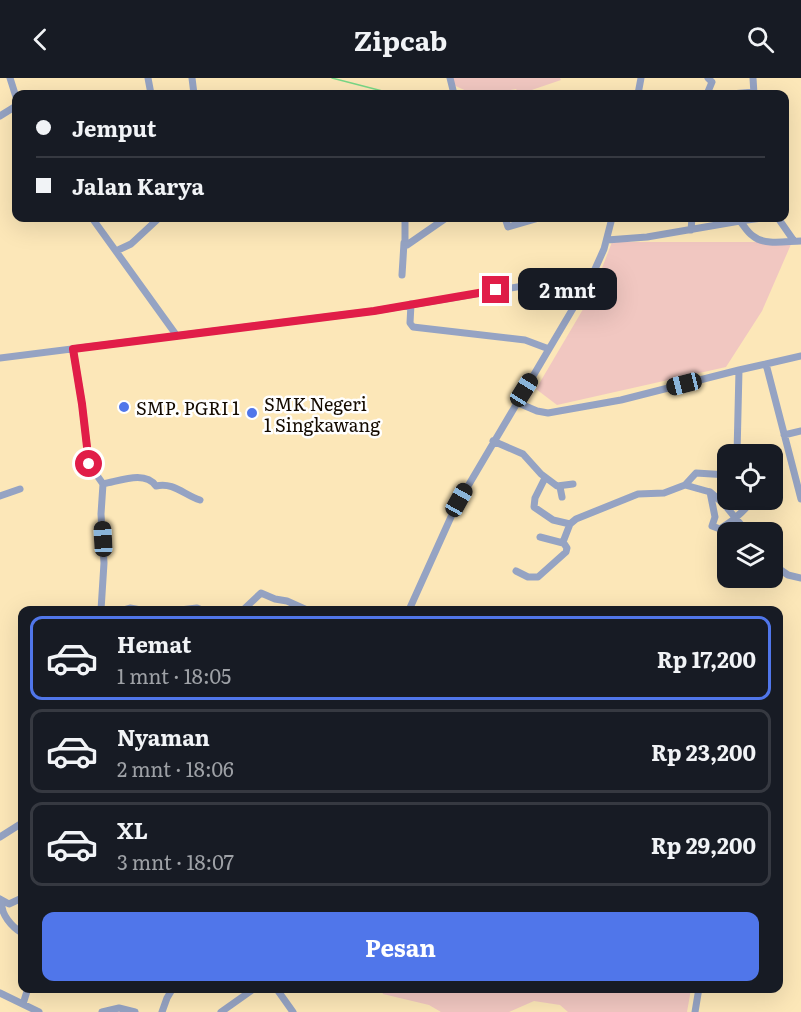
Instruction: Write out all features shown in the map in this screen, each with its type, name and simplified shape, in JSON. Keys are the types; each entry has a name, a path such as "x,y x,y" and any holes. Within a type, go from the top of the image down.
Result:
{"street":[{"path":"95,222 160,316 177,336"},
{"path":"116,251 131,244 155,222"},
{"path":"402,275 405,222"},
{"path":"404,243 408,245 440,222"},
{"path":"506,222 508,226 524,222"},
{"path":"411,606 444,529 493,441 591,278 607,240 611,222"},
{"path":"691,230 692,222"},
{"path":"607,240 635,238 735,222"},
{"path":"741,222 754,238 771,241 797,241"},
{"path":"781,222 797,241"},
{"path":"0,358 365,312 577,277 591,278"},
{"path":"411,304 410,323 412,327 525,340 549,349"},
{"path":"73,349 89,464 103,484 101,514 104,563 101,606"},
{"path":"516,402 548,413 621,400 801,356"},
{"path":"765,364 801,499"},
{"path":"737,444 739,370"},
{"path":"784,435 801,431"},
{"path":"493,441 523,454 545,478 560,487 573,484"},
{"path":"563,543 570,524 587,514 635,495 664,493 685,485 696,473 717,474"},
{"path":"103,484 144,477 150,479 156,486 164,484 177,488 200,500"},
{"path":"545,478 535,498 534,507 554,520 570,524"},
{"path":"685,485 710,492 720,499 739,522"},
{"path":"560,487 562,497"},
{"path":"0,496 20,489"},
{"path":"710,492 715,517 712,526 720,529 744,510"},
{"path":"516,571 532,578 540,576 564,555 567,548 563,543 540,537"},
{"path":"783,572 801,578"},
{"path":"249,606 260,593 296,606"},
{"path":"0,837 18,826"},
{"path":"1,900 9,904 18,900"},
{"path":"1,900 2,910 18,930"},
{"path":"0,993 39,1012"},
{"path":"23,1005 27,993"},
{"path":"162,1012 170,993"},
{"path":"221,1012 248,993"},
{"path":"280,993 293,1012"},
{"path":"695,1012 698,993"},
{"path":"102,1012 119,1008 135,1012"}],"shaded area":[{"path":"452,78 560,78 561,80 532,90 465,90 454,85"},
{"path":"612,242 792,242 762,311 726,367 557,405 536,389 592,294"},
{"path":"690,993 687,1012 568,1012 560,1005 534,1001 509,1012 441,1012 429,1005 383,994"}],"waterway":[{"path":"332,78 378,90"}],"place":[{"name":"SMP. PGRI 1","path":"124,407"},
{"name":"SMK Negeri 1 Singkawang","path":"252,413"}],"route":[{"path":"89,464 73,349 374,311 496,290"}]}
